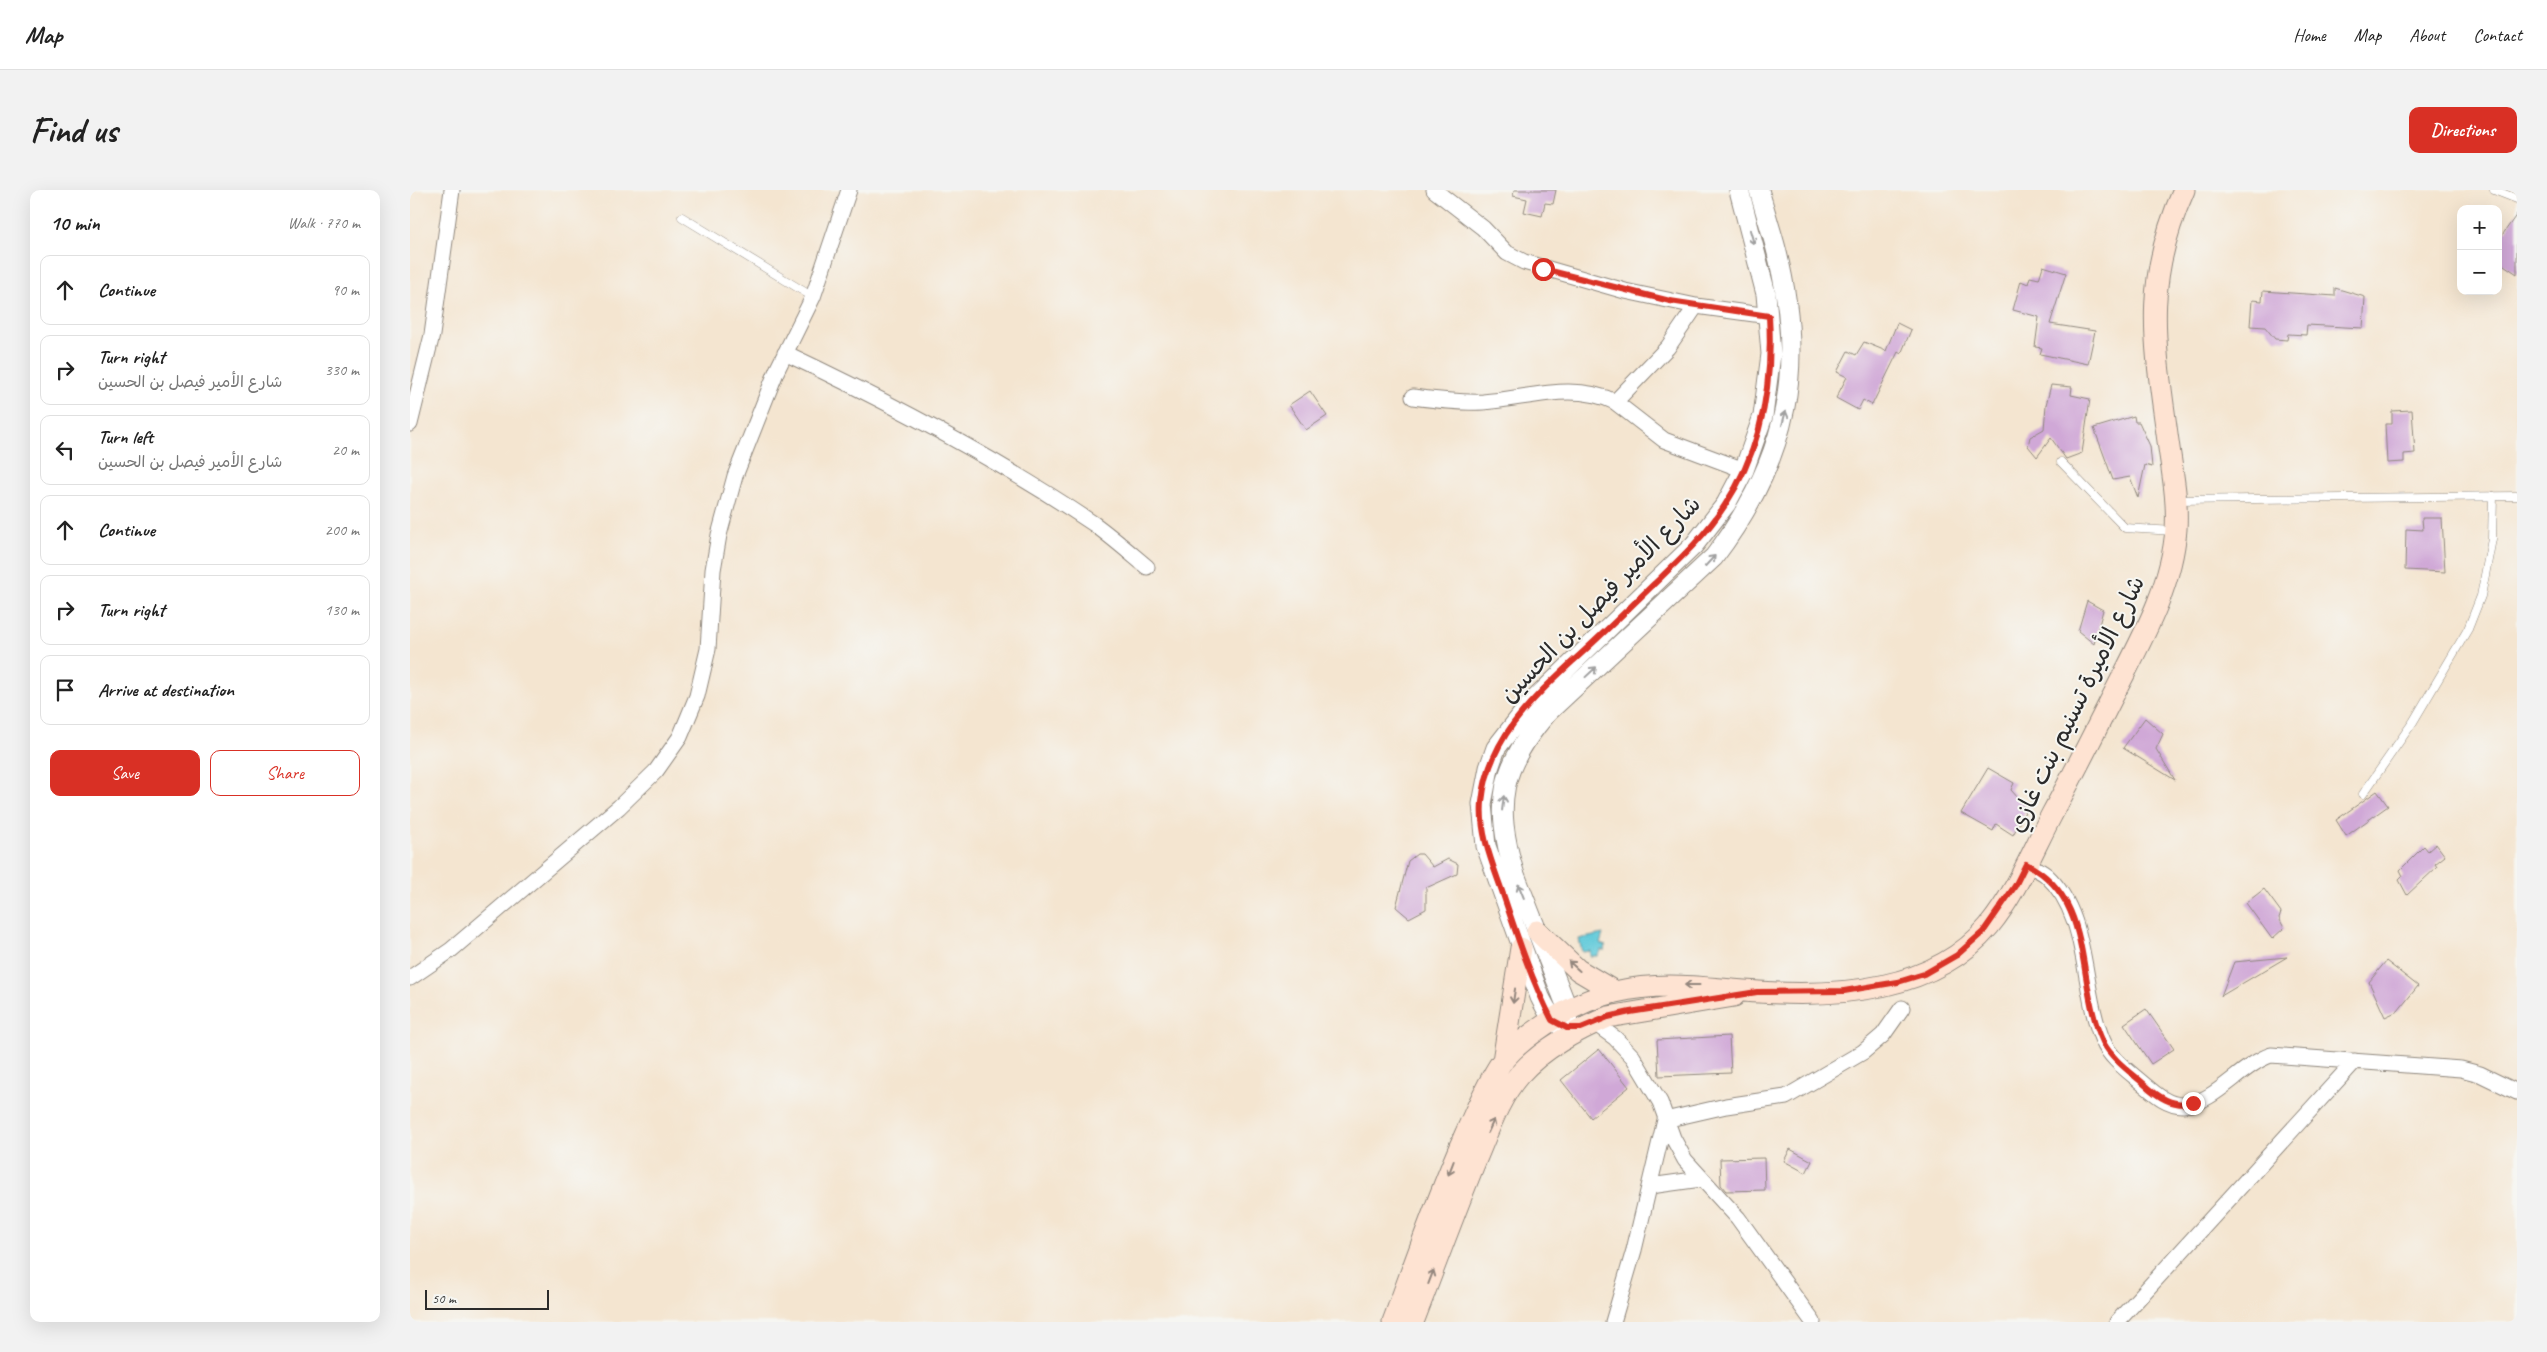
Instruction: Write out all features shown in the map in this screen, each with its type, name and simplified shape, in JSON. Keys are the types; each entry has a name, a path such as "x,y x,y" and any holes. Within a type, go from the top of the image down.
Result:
{"main road":[{"name":"شارع الأميرة تسنيم بنت غازي","path":"1392,1322 1457,1152 1483,1096 1503,1061 1520,1044 1562,1025 1615,992 1661,986 1697,985 1757,992 1844,991 1898,982 1924,974 1957,955 1983,932 2015,886 2144,632 2168,575 2176,531 2176,500 2158,374 2154,313 2161,257 2184,190"},
{"path":"1537,931 1578,970 1615,992"},
{"path":"1503,1061 1521,948"},
{"name":"شارع الأميرة تسنيم بنت غازي","path":"1413,1322 1461,1196 1502,1102 1510,1087 1562,1025 1593,1022 1630,1012 1757,992"}],"street":[{"path":"410,424 432,335 452,190"},
{"path":"410,978 452,950 619,806 656,771 680,737 697,696 708,649 713,570 719,535 735,476 785,353 813,297 849,190"},
{"path":"1434,190 1451,195 1507,253 1524,262 1625,291 1696,306 1769,316"},
{"name":"شارع الأمير فيصل بن الحسين","path":"1562,1025 1521,948 1486,846 1482,823 1485,785 1496,748 1509,729 1553,680 1694,546 1726,504 1744,470 1763,416 1768,389 1771,354 1769,316 1761,269 1739,190"},
{"name":"شارع الأمير فيصل بن الحسين","path":"1562,1025 1537,931 1514,872 1503,826 1504,790 1515,760 1532,730 1548,712 1714,557 1730,536 1760,486 1783,421 1790,374 1789,323 1775,245 1759,190"},
{"path":"1615,402 1668,347 1685,325 1696,306"},
{"path":"785,353 881,399 1034,486 1095,525 1147,567"},
{"path":"1413,397 1482,402 1574,392 1603,396 1615,402 1664,440 1744,470"},
{"path":"2026,864 2044,873 2056,886 2070,908 2098,1027 2108,1049 2160,1098 2182,1105 2193,1103 2207,1097 2249,1065 2271,1055 2461,1069 2516,1087"},
{"path":"1665,1120 1726,1106 1786,1097 1863,1052 1883,1035 1902,1008"},
{"path":"1593,1022 1615,1038 1633,1057 1660,1102 1665,1120 1678,1149 1701,1179 1738,1218 1813,1322"},
{"path":"2117,1322 2355,1062"},
{"path":"1613,1322 1650,1186 1665,1120"},
{"path":"1650,1186 1701,1179"}],"lane":[{"path":"2494,190 2517,199"},
{"path":"682,217 813,297"},
{"path":"2061,462 2125,528 2176,531"},
{"path":"2363,794 2422,706 2468,629 2481,596 2492,540 2492,496"},
{"path":"2176,500 2517,496"}],"water":[{"path":"1603,934 1600,944 1606,946 1605,950 1601,950 1597,956 1590,956 1590,951 1582,952 1579,939"}],"building":[{"path":"1514,190 1556,190 1553,204 1545,203 1542,216 1524,212 1527,199 1513,196"},
{"path":"2517,214 2517,274 2502,264 2502,235"},
{"path":"2043,266 2066,273 2050,324 2095,331 2088,364 2040,354 2042,348 2035,347 2039,317 2013,310 2021,281 2028,284 2030,277 2039,279"},
{"path":"2335,288 2365,297 2363,328 2307,325 2306,335 2288,334 2287,340 2275,339 2265,327 2250,326 2252,300 2262,301 2263,291 2335,296"},
{"path":"1897,323 1911,330 1901,354 1898,352 1872,405 1863,400 1858,410 1836,398 1847,377 1837,372 1848,351 1856,355 1864,342 1886,351"},
{"path":"2051,385 2072,387 2071,395 2090,399 2082,453 2066,459 2051,438 2037,457 2028,446 2030,437 2044,429 2046,405"},
{"path":"1310,391 1327,416 1306,430 1289,405"},
{"path":"2412,410 2415,453 2404,454 2404,462 2387,463 2385,424 2392,424 2392,411"},
{"path":"2134,416 2135,422 2139,422 2150,446 2152,467 2145,465 2138,498 2130,477 2113,480 2094,428"},
{"path":"2422,518 2442,518 2445,572 2405,570 2406,529 2423,530"},
{"path":"2087,601 2103,610 2094,644 2078,631"},
{"path":"2145,718 2163,734 2156,749 2175,780 2123,748"},
{"path":"1988,768 2014,783 2011,790 2027,808 2013,835 1996,824 1993,831 1961,813"},
{"path":"2377,791 2388,806 2346,836 2336,820"},
{"path":"2436,844 2445,856 2435,864 2437,867 2407,895 2399,880 2403,876 2400,870 2424,846 2428,851"},
{"path":"1417,854 1422,854 1433,867 1448,859 1458,864 1457,874 1426,888 1426,909 1409,918 1396,907 1408,861"},
{"path":"2264,889 2281,912 2279,918 2284,928 2272,939 2246,903"},
{"path":"2287,957 2221,996 2234,962"},
{"path":"2386,961 2418,986 2398,1011 2385,1017 2369,982"},
{"path":"2146,1009 2174,1049 2151,1064 2124,1024"},
{"path":"1729,1036 1731,1073 1659,1076 1657,1040"},
{"path":"1599,1049 1629,1087 1591,1118 1561,1080"},
{"path":"1790,1149 1812,1161 1806,1173 1784,1161"},
{"path":"1764,1158 1765,1190 1726,1191 1721,1185 1720,1159"}],"route":[{"path":"1543,269 1670,301 1732,312 1769,316 1771,354 1768,389 1763,416 1744,470 1726,504 1694,546 1531,703 1496,748 1489,768 1482,804 1482,823 1486,846 1521,948 1540,997 1552,1020 1567,1028 1581,1028 1608,1017 1630,1012 1757,992 1844,991 1898,982 1924,974 1941,966 1957,955 1991,924 2015,886 2026,864 2044,873 2056,886 2070,908 2098,1027 2108,1049 2115,1058 2160,1098 2182,1105 2193,1103"}]}
